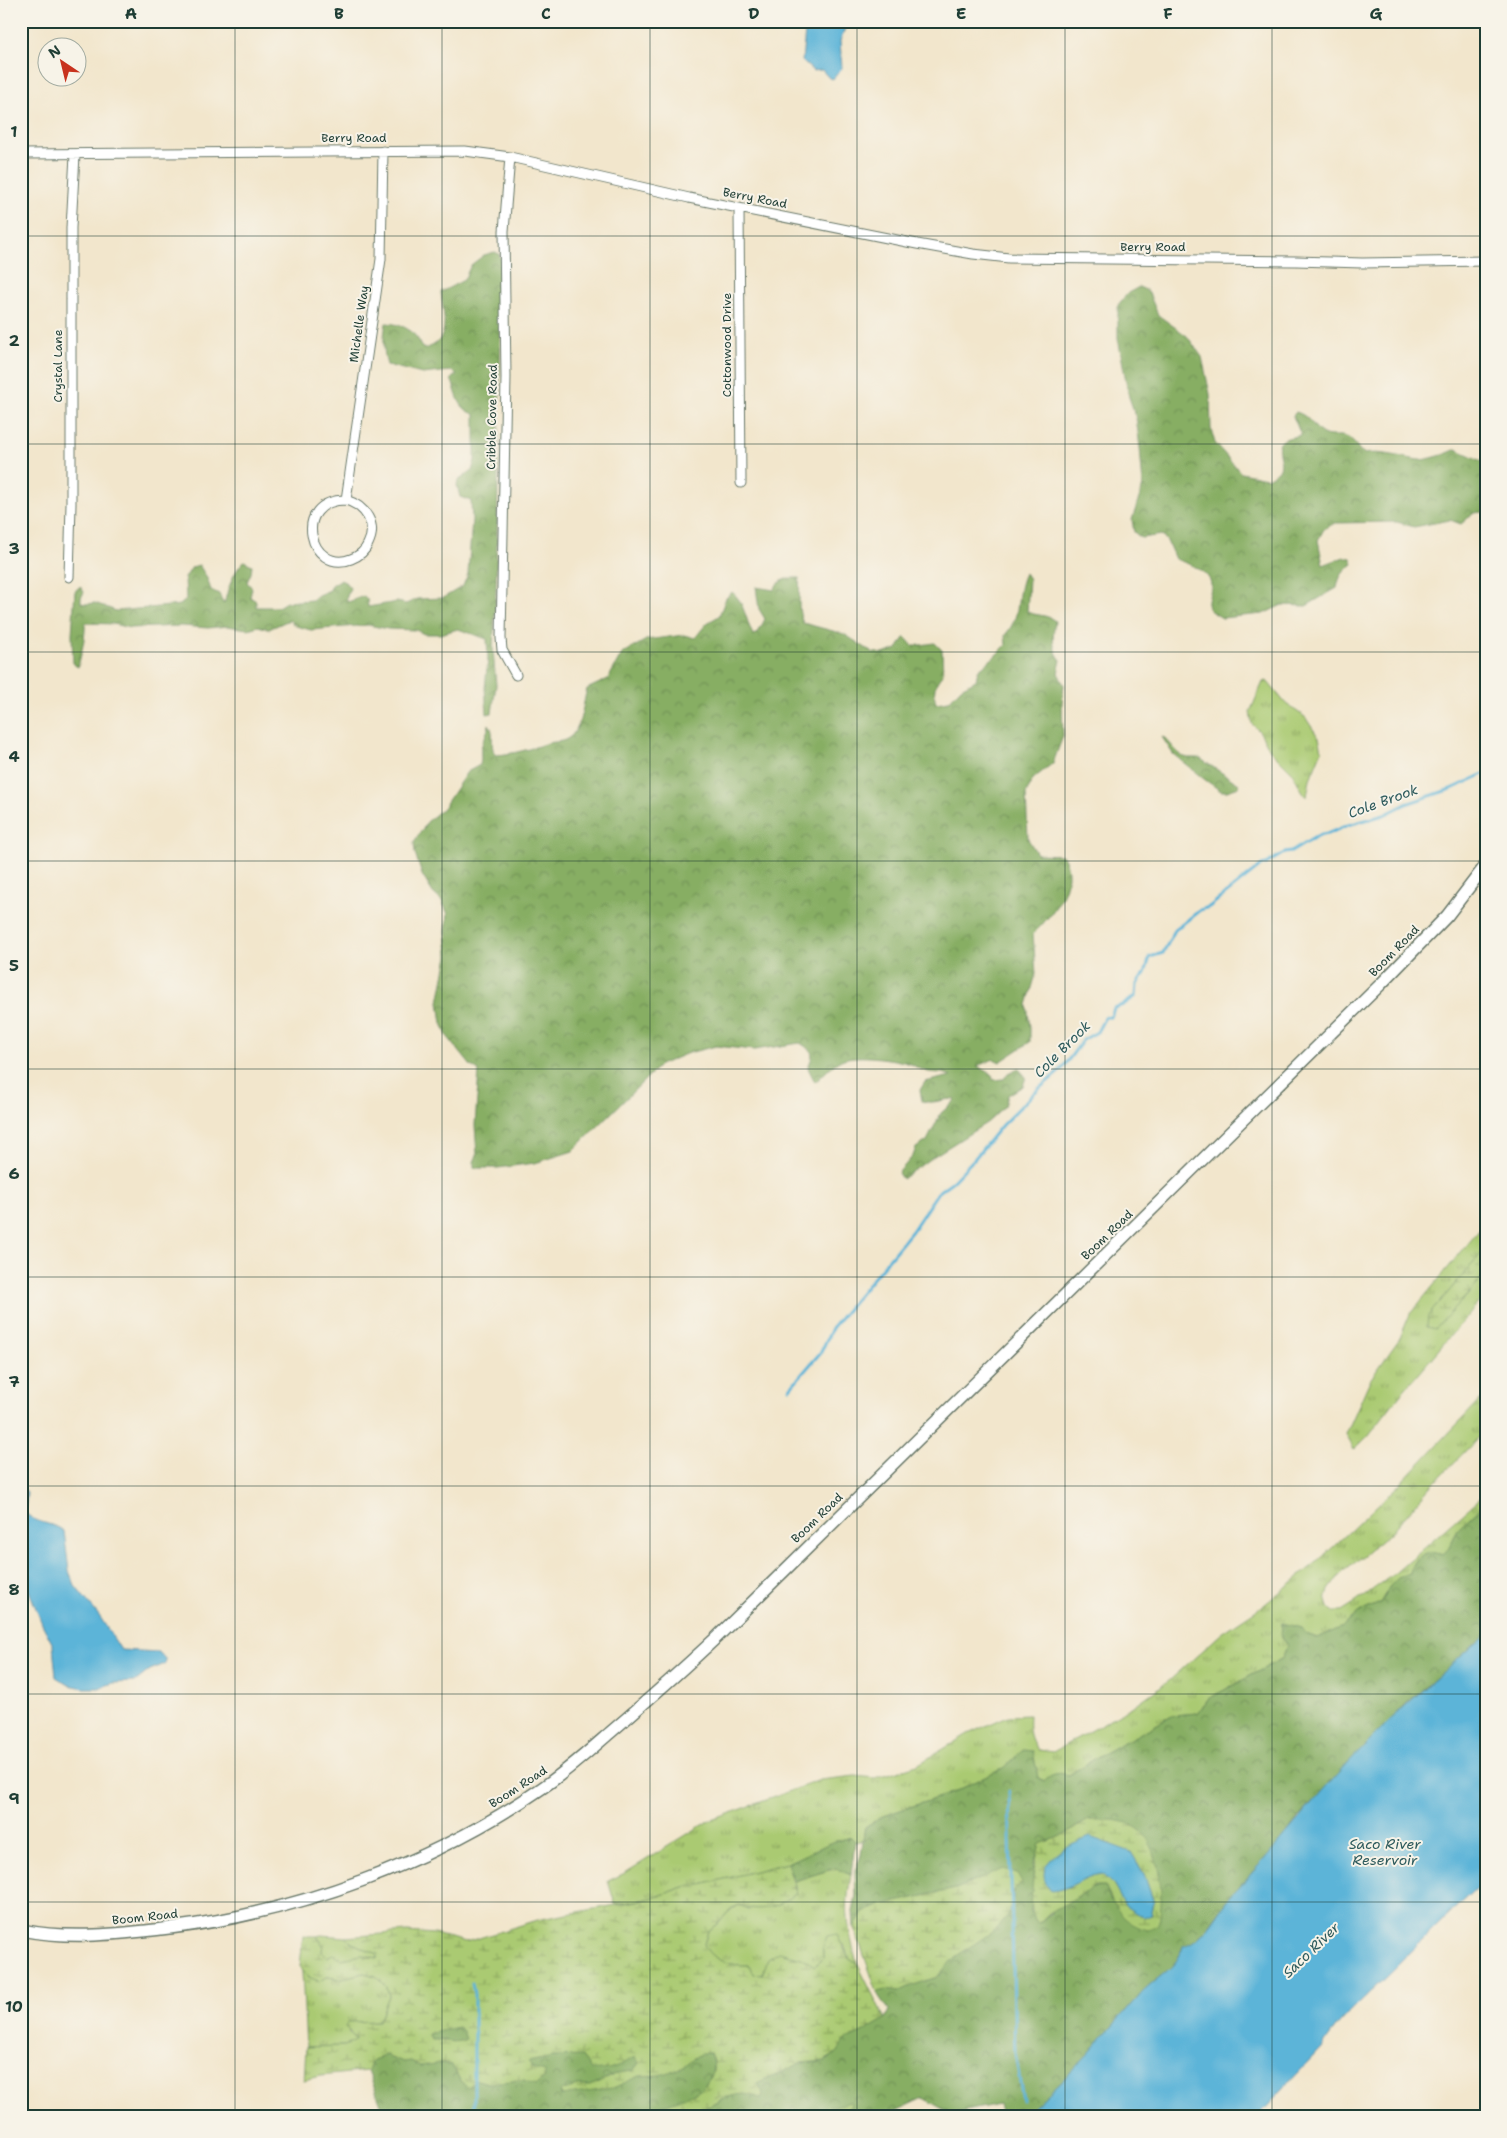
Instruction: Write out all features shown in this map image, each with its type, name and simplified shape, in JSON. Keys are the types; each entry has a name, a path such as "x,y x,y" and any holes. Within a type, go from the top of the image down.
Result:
{"street":[{"name":"Michelle Way","path":"346,500 383,241 383,151"},
{"name":"Berry Road","path":"21,154 465,151 510,157 689,198 947,250 1008,258 1296,261 1362,264 1486,261"},
{"name":"Crystal Lane","path":"69,577 71,504 71,228 75,155"},
{"name":"Cribble Cove Road","path":"510,157 504,231 506,377 501,638 502,650 516,675"},
{"name":"Cottonwood Drive","path":"739,208 741,483"},
{"path":"336,500 346,500 356,503 370,518 371,539 358,556 349,560 339,561 321,553 315,546 311,527 319,509 327,503 336,500"},
{"name":"Boom Road","path":"21,1930 62,1936 120,1933 212,1922 268,1909 349,1884 425,1854 485,1824 543,1787 645,1703 717,1636 1374,991 1447,916 1486,864"}],"green space":[{"path":"495,252 499,254 502,263 496,590 493,650 496,685 492,713 487,714 485,688 488,659 487,639 458,629 440,634 424,634 416,630 388,629 368,625 311,630 296,626 289,620 269,629 258,626 248,629 227,626 208,628 181,626 130,628 113,624 85,623 84,639 78,667 73,664 72,634 75,591 80,586 84,592 81,603 95,603 116,611 180,605 186,600 185,578 192,567 199,565 206,576 211,590 219,594 224,604 234,575 244,561 252,565 247,582 252,588 250,597 256,601 256,607 278,607 286,602 312,600 330,590 332,585 340,580 345,582 350,588 346,599 348,602 364,596 367,599 368,607 397,602 406,604 417,599 443,598 463,586 468,574 472,520 471,501 460,497 457,485 458,481 472,471 475,460 475,414 469,412 461,405 451,379 457,374 451,371 422,374 387,365 384,350 384,334 386,323 399,325 409,330 417,338 423,349 439,341 444,326 441,292 464,280 471,265 484,255"},
{"path":"1139,287 1148,291 1158,315 1187,336 1202,357 1210,394 1211,429 1215,443 1241,473 1267,478 1278,471 1281,463 1279,446 1281,442 1287,438 1301,435 1293,416 1296,412 1307,418 1323,434 1349,438 1363,454 1384,454 1421,460 1443,455 1456,449 1486,463 1486,514 1482,512 1474,513 1461,524 1450,520 1414,527 1397,522 1335,523 1324,529 1318,540 1323,565 1344,557 1351,558 1353,564 1342,574 1337,588 1306,606 1282,605 1263,614 1222,618 1209,610 1208,600 1211,582 1208,577 1198,569 1175,559 1167,541 1162,535 1141,538 1134,532 1132,520 1143,486 1136,417 1129,397 1118,338 1118,305 1128,293"},
{"path":"1025,573 1029,579 1027,612 1049,617 1055,621 1054,641 1056,651 1061,660 1058,673 1064,685 1062,703 1063,736 1053,763 1033,779 1026,794 1028,839 1037,854 1062,855 1067,865 1068,876 1066,887 1055,908 1033,934 1036,974 1027,1005 1030,1042 1000,1062 994,1059 977,1066 992,1074 993,1080 1004,1079 1008,1073 1019,1069 1026,1077 1023,1086 1008,1095 1005,1106 988,1122 902,1179 898,1173 913,1156 916,1148 927,1141 941,1113 956,1100 922,1101 920,1090 925,1082 951,1076 923,1070 896,1060 856,1057 837,1062 815,1082 808,1068 812,1057 811,1050 800,1043 754,1050 716,1046 688,1053 660,1065 573,1151 535,1163 498,1168 474,1168 477,1155 475,1125 479,1071 471,1066 447,1036 442,1023 439,1002 448,956 446,931 448,914 442,901 433,893 422,875 415,853 414,842 427,822 443,808 467,772 480,765 481,748 489,724 495,755 516,752 567,739 573,734 578,724 587,689 608,679 622,654 646,640 684,635 695,638 707,623 719,616 726,598 732,592 742,606 753,635 758,633 765,619 759,609 756,587 774,590 781,581 795,578 799,578 799,607 803,623 844,634 872,652 883,654 897,649 905,637 913,646 935,643 942,650 943,674 935,688 936,703 949,701 961,688 976,680 978,670 1006,645 1005,635 1011,628 1014,620"},
{"path":"1267,681 1286,704 1305,717 1319,738 1322,750 1310,779 1307,796 1305,796 1292,772 1270,750 1260,732 1252,724 1250,712 1263,682"},
{"path":"1162,737 1181,756 1199,758 1239,784 1239,787 1221,791 1173,754"},
{"path":"1486,1222 1486,1248 1428,1316 1462,1301 1486,1275 1486,1294 1399,1396 1368,1436 1354,1450 1346,1434 1370,1380 1400,1338 1410,1314"},
{"path":"1486,1248 1486,1275 1435,1329 1427,1327 1428,1316"},
{"path":"1486,1394 1486,1430 1433,1484 1389,1534 1339,1576 1329,1590 1326,1601 1328,1607 1334,1612 1340,1612 1356,1602 1395,1573 1486,1493 1486,1502 1458,1529 1449,1548 1442,1555 1426,1553 1414,1563 1410,1574 1398,1579 1390,1586 1380,1603 1358,1613 1343,1627 1328,1635 1317,1638 1306,1634 1302,1628 1282,1623 1281,1638 1287,1645 1283,1658 1208,1699 1198,1713 1174,1715 1099,1756 1069,1775 1045,1781 1038,1778 1036,1771 1004,1768 952,1793 883,1816 865,1827 863,1840 855,1842 851,1837 787,1863 701,1885 690,1885 653,1898 615,1904 608,1881 625,1873 707,1822 820,1780 855,1776 875,1778 917,1765 968,1734 1008,1716 1029,1715 1030,1734 1035,1746 1038,1750 1053,1752 1135,1705 1169,1681 1222,1633 1264,1605 1316,1563 1402,1482"},
{"path":"1486,1502 1486,1635 1408,1702 1298,1818 1279,1843 1229,1898 1206,1930 1192,1943 1183,1946 1172,1966 1143,1991 1082,2061 1023,2117 1002,2117 999,2104 952,2114 923,2098 882,2117 686,2117 735,2094 763,2093 757,2084 801,2063 825,2061 837,2053 846,2040 885,2019 889,2010 877,1992 886,1990 898,1992 937,1977 955,1957 975,1943 1011,1910 1014,1891 976,1881 956,1889 881,1905 863,1913 854,1927 855,1871 861,1855 865,1827 883,1816 952,1793 1004,1768 1023,1750 1033,1751 1038,1778 1044,1781 1049,1776 1055,1774 1069,1775 1099,1756 1174,1715 1198,1713 1208,1699 1283,1658 1287,1645 1281,1638 1282,1623 1302,1628 1306,1634 1317,1638 1343,1627 1358,1613 1380,1603 1390,1586 1398,1578 1410,1574 1414,1563 1426,1553 1442,1555 1449,1548 1458,1529","holes":["1089,1820 1103,1820 1132,1826 1146,1839 1156,1863 1111,1901 1105,1886 1097,1887 1070,1899 1039,1923 1031,1912 1034,1864 1040,1844 1059,1837"]},
{"path":"1089,1820 1120,1821 1132,1825 1145,1835 1151,1845 1159,1872 1161,1901 1158,1924 1148,1930 1126,1920 1113,1902 1105,1886 1096,1886 1049,1913 1039,1923 1034,1921 1032,1913 1032,1883 1040,1844 1059,1837","holes":["1131,1852 1144,1874 1154,1903 1151,1915 1125,1906 1114,1886 1102,1874 1090,1875"]},
{"path":"851,1837 855,1842 851,1875 835,1868 794,1881 787,1863 832,1842"},
{"path":"787,1863 796,1892 783,1902 769,1908 754,1909 738,1905 708,1931 704,1944 707,1950 723,1962 750,1965 754,1974 762,1975 768,1959 779,1952 801,1958 815,1966 823,1959 823,1948 827,1936 837,1934 849,1959 857,1963 885,2019 846,2040 837,2053 824,2061 801,2063 758,2084 763,2093 762,2099 741,2094 732,2096 696,2113 681,2117 632,2117 687,2096 700,2089 709,2080 713,2068 710,2053 701,2053 679,2069 659,2075 640,2076 613,2088 562,2096 560,2091 577,2086 590,2086 618,2073 633,2071 639,2063 635,2057 609,2069 591,2070 582,2056 553,2057 528,2062 533,2069 545,2072 545,2078 536,2085 524,2080 488,2083 474,2079 469,2087 461,2082 452,2065 441,2063 420,2066 411,2061 403,2062 386,2055 371,2061 368,2071 320,2076 304,2080 306,2047 345,2046 357,2039 345,2027 348,2022 379,2021 389,1996 387,1987 376,1976 364,1973 338,1979 329,1976 319,1981 308,1977 302,1972 300,1966 303,1936 317,1936 323,1945 322,1951 327,1957 333,1954 342,1959 361,1955 377,1958 378,1954 352,1943 346,1937 407,1932 434,1934 466,1942 541,1919 653,1898 690,1885 701,1885","holes":["458,2027 463,2031 466,2039 458,2042 431,2040 428,2034"]},
{"path":"835,1868 851,1875 847,1909 851,1940 857,1963 849,1959 844,1945 823,1948 823,1959 814,1966 801,1958 768,1959 762,1976 754,1974 750,1965 723,1962 707,1950 704,1944 708,1931 718,1924 727,1913 739,1905 749,1909 796,1892 794,1881"},
{"path":"1003,1869 1017,1873 1022,1882 1014,1891 1008,1916 998,1928 955,1957 937,1977 898,1992 886,1990 877,1992 854,1927 863,1913 881,1905 956,1889"},
{"path":"317,1936 346,1937 352,1943 378,1954 377,1958 361,1955 342,1959 333,1955 327,1957 322,1951 323,1945"},
{"path":"302,1972 338,1979 364,1973 376,1976 387,1987 389,1996 379,2021 360,2022 348,2032 357,2039 345,2046 306,2047"},
{"path":"458,2027 463,2031 466,2039 462,2041 431,2040 428,2033"},
{"path":"701,2053 710,2053 713,2068 709,2080 700,2089 687,2096 632,2117 386,2117 368,2071 371,2061 386,2055 403,2062 411,2061 420,2066 441,2063 452,2065 461,2082 474,2079 488,2083 524,2080 533,2069 528,2062 553,2057 582,2056 591,2070 636,2057 639,2063 633,2071 618,2073 590,2086 577,2086 560,2091 561,2096 640,2076 679,2069"},
{"path":"850,2102 852,2105 846,2111 831,2117 788,2117 812,2109"}],"water":[{"path":"806,21 848,21 840,41 842,68 833,79 829,78 822,70 813,71 802,61"},
{"path":"21,1490 27,1492 25,1512 29,1516 64,1531 69,1571 75,1586 100,1617 121,1650 159,1652 166,1660 165,1664 150,1670 135,1682 113,1683 99,1688 69,1685 56,1677 53,1645 42,1624 28,1588 21,1579"},
{"name":"Saco River Reservoir","path":"1486,1635 1486,1879 1354,2009 1335,2029 1322,2048 1256,2117 1023,2117 1082,2061 1143,1991 1172,1966 1183,1946 1199,1937 1205,1931 1234,1892 1363,1747 1415,1697"},
{"path":"1090,1837 1131,1852 1144,1874 1154,1903 1151,1915 1144,1918 1125,1906 1114,1886 1102,1874 1088,1877 1066,1888 1051,1891 1045,1881 1044,1872 1047,1864 1071,1845"}],"waterway":[{"name":"Cole Brook","path":"790,1388 821,1352 832,1328 912,1231 938,1192 953,1181 1002,1125 1035,1092 1061,1070 1083,1040 1097,1032 1105,1017 1111,1017 1114,1008 1123,1005 1136,996 1137,984 1145,973 1150,957 1163,953 1175,930 1200,910 1209,907 1262,865 1284,853 1291,852 1317,836 1384,815 1406,804 1454,788 1486,773"},
{"path":"1009,1791 1015,2053 1023,2100"},
{"path":"472,1983 474,1994 474,2117"}],"water label":[{"name":"Saco River","path":"1311,1950"}]}
